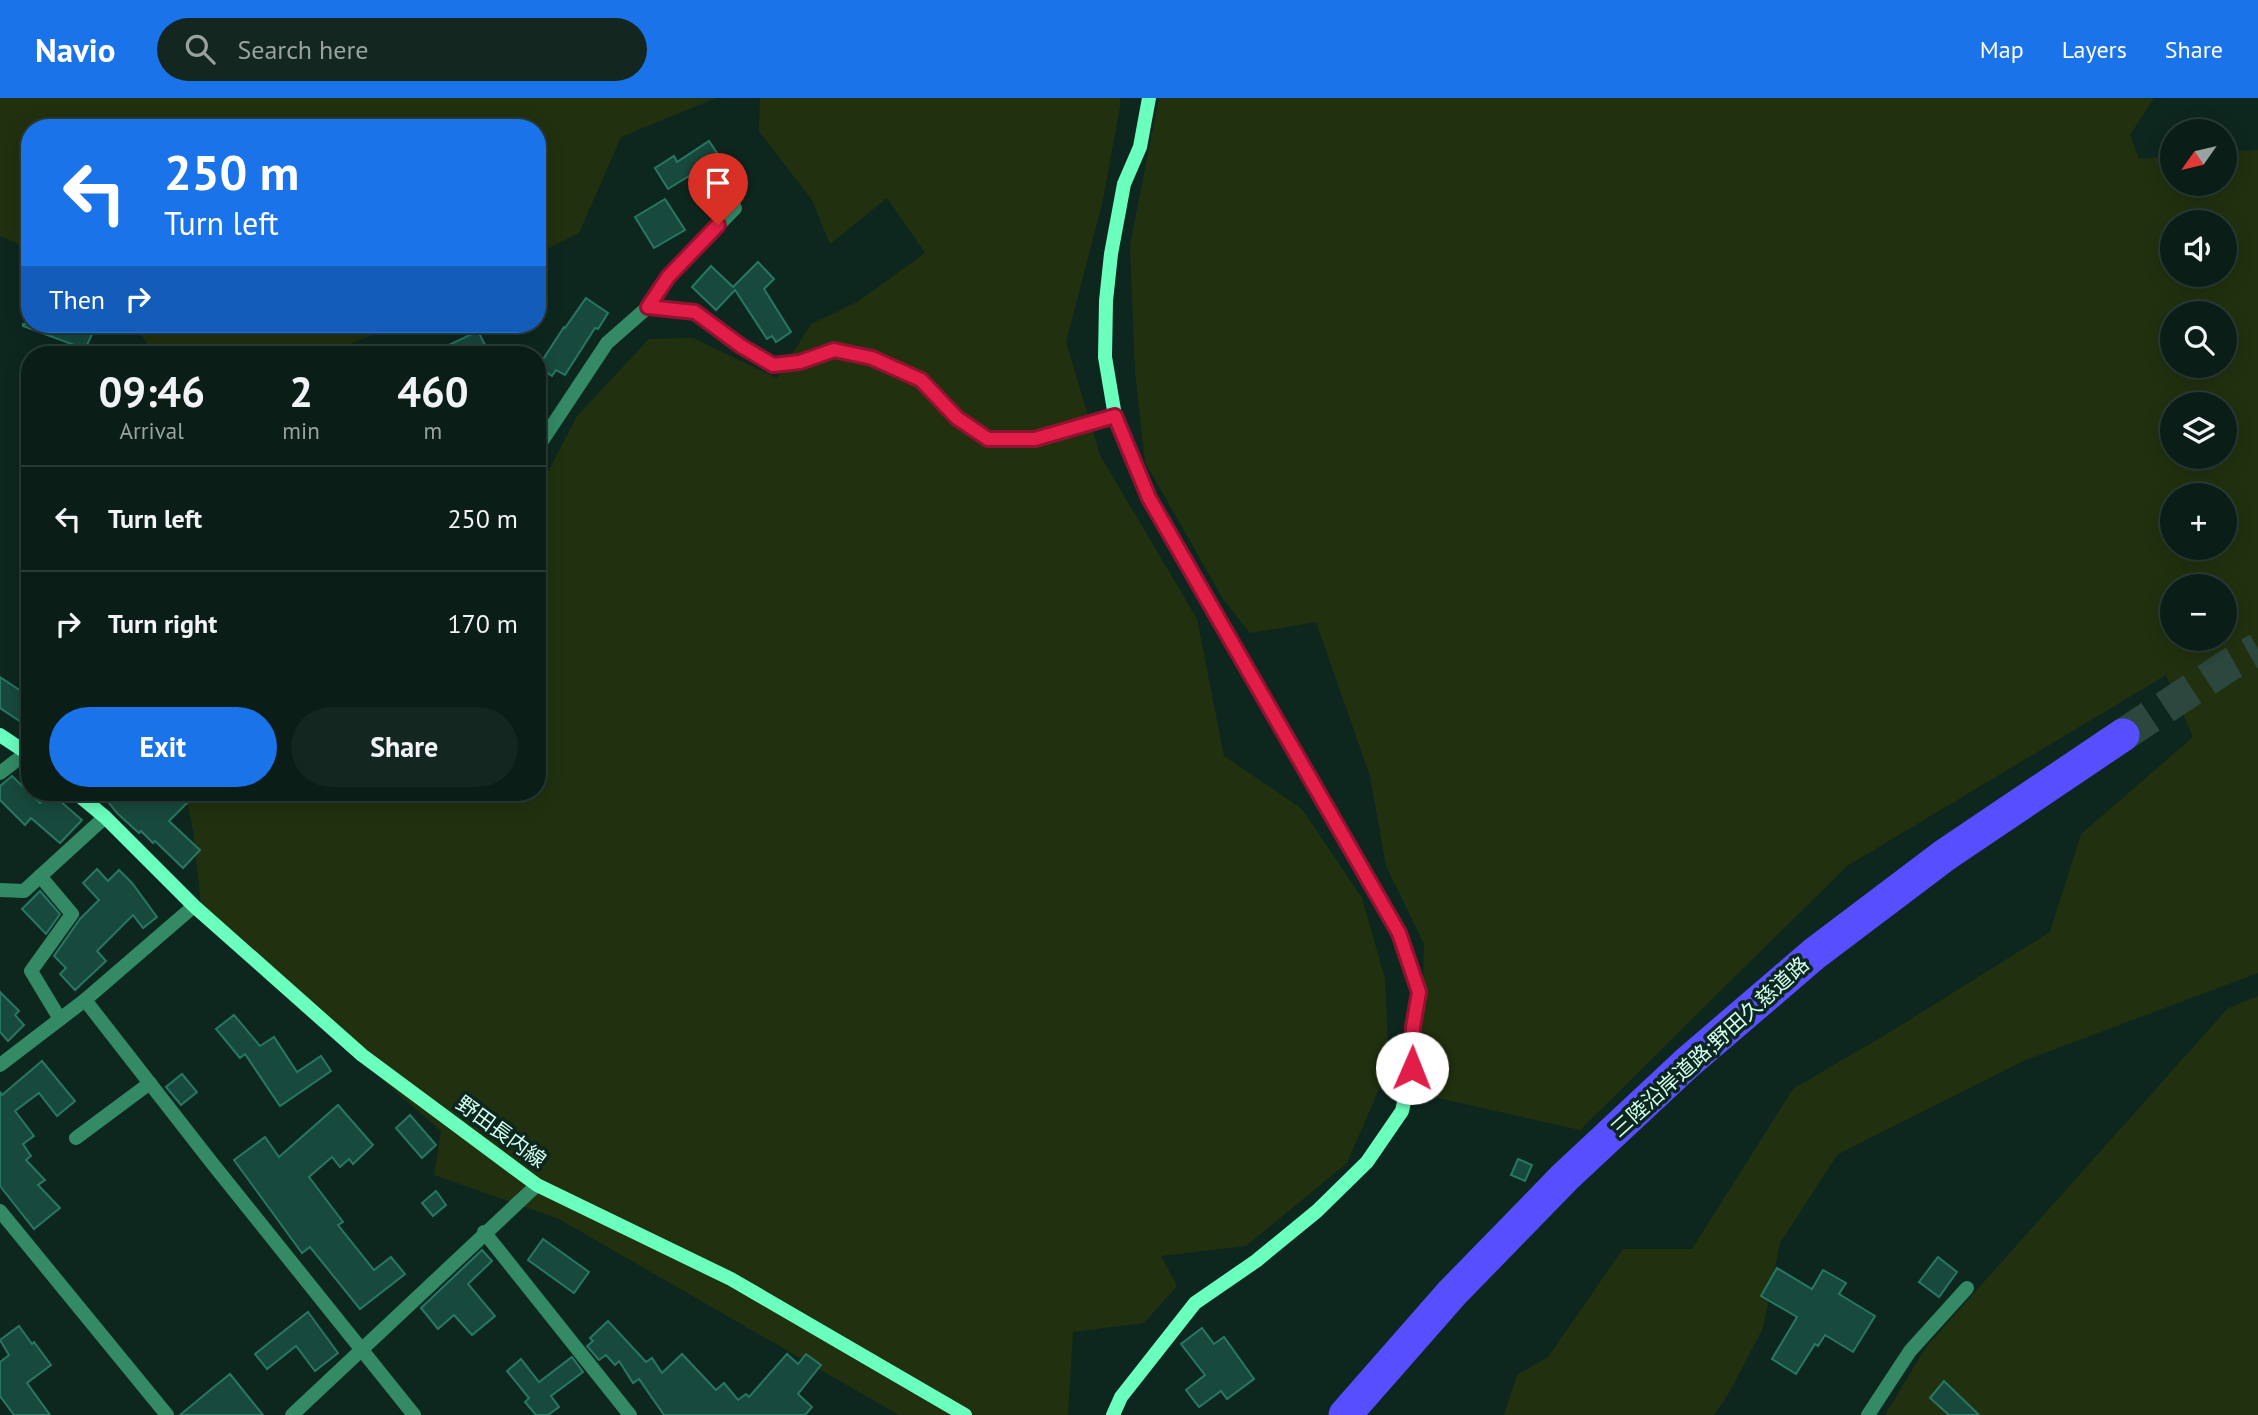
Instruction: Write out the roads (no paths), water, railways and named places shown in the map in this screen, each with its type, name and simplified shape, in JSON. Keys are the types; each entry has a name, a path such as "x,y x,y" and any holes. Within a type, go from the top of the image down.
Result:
{"highway":[{"name":"三陸沿岸道路;野田久慈道路","path":"1345,1415 1452,1293 1565,1177 1687,1063 1814,954 1934,863 2128,743 1845,957 1714,1068 1584,1190 1471,1304 1373,1415"}],"street":[{"path":"1113,1415 1121,1396 1195,1303 1256,1261 1317,1211 1367,1162 1402,1111 1412,1068 1413,1027 1419,992 1399,933 1149,498 1115,416 1105,357 1106,301 1111,254 1125,184 1140,147 1149,98"},
{"path":"546,434 607,343 648,307 668,277 734,208"},
{"path":"648,307 695,312 741,346 773,365 800,362 834,350 872,358 921,380 957,418 988,439 1035,439 1115,416"},
{"path":"0,735 21,749"},
{"path":"0,773 21,759"},
{"name":"野田長内線","path":"86,801 194,906 362,1055 537,1185 731,1279 957,1413"},
{"path":"0,890 24,891 105,817"},
{"path":"40,876 72,914 31,971 60,1019"},
{"path":"0,1065 85,1000 194,906"},
{"path":"85,1000 414,1415"},
{"path":"76,1138 150,1083"},
{"path":"292,1415 537,1185"},
{"path":"0,1211 167,1415"},
{"path":"484,1233 629,1415"},
{"path":"1868,1415 1910,1351 1967,1288"}],"tunnel":[{"path":"2123,735 2258,649"}]}
